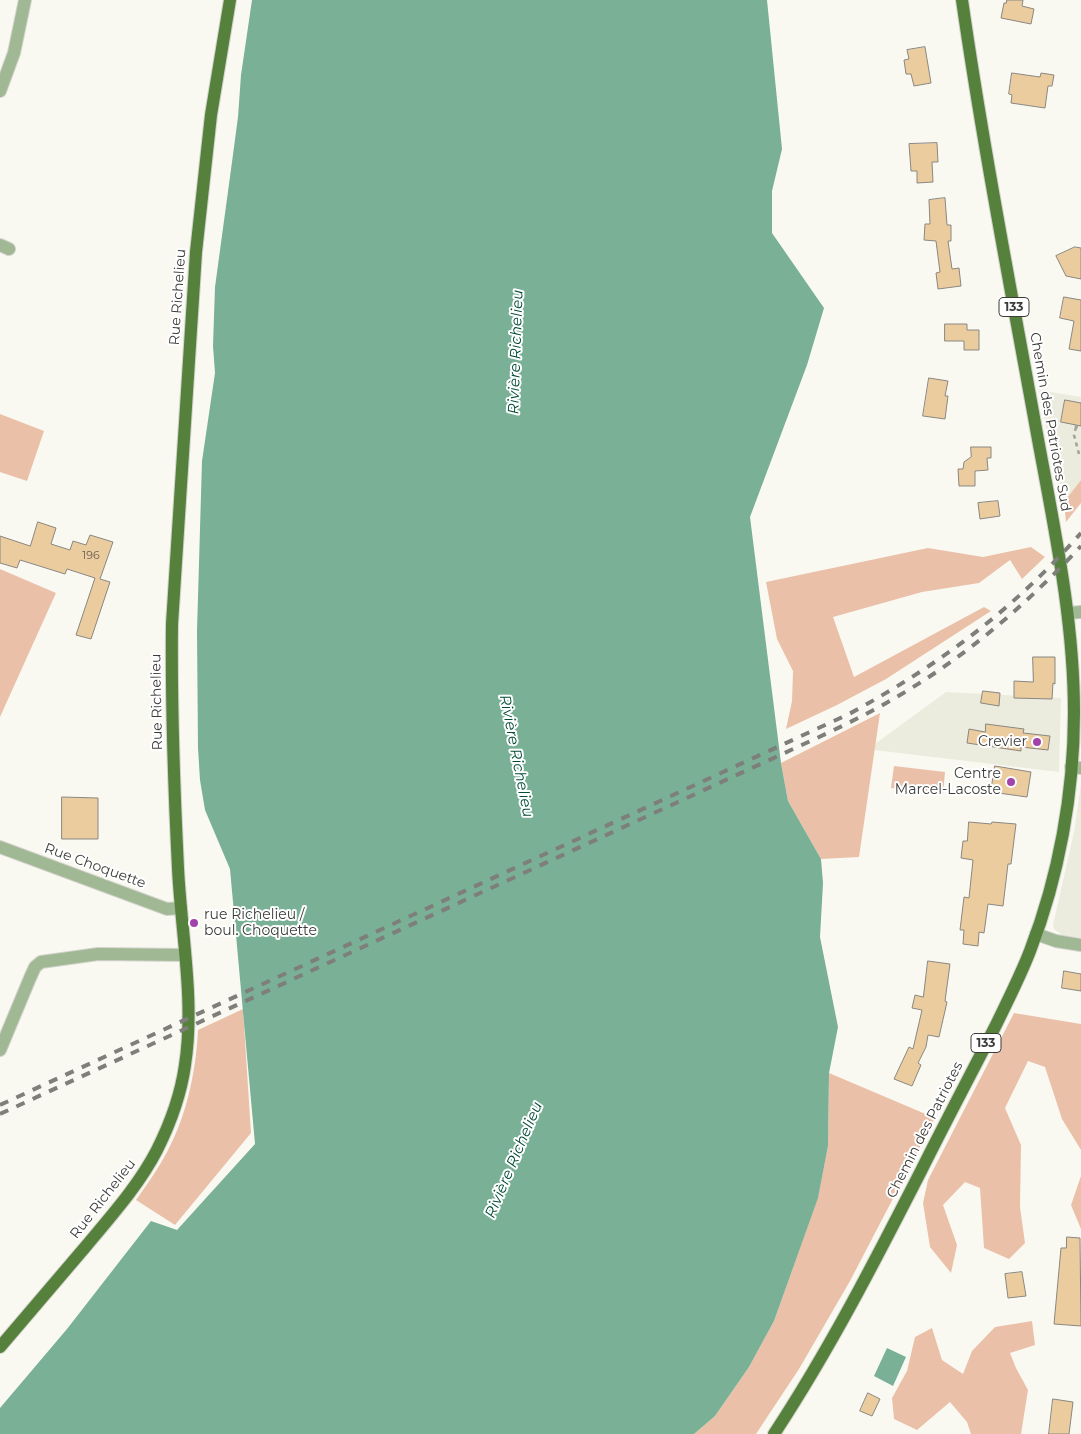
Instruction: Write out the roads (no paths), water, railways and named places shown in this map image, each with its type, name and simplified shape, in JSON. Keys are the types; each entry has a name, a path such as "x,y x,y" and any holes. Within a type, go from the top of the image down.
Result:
{"main road":[{"name":"Rue Richelieu","path":"0,1347 121,1204 146,1169 157,1150 170,1119 179,1094 185,1066 188,1047 188,1018 172,734 172,624 198,224 210,115 230,0"},
{"name":"Chemin des Patriotes Sud","path":"962,0 981,125 1075,613"},
{"name":"Chemin des Patriotes","path":"774,1434 809,1379 860,1290 1002,1013 1022,971 1036,934 1060,843 1068,797 1076,767 1074,715 1075,613"}],"street":[{"path":"0,91 14,53 25,0"},
{"name":"Rue Choquette","path":"0,847 167,909 181,908"},
{"path":"1036,934 1056,941 1081,945"},
{"path":"0,1050 35,967 41,962 98,954 184,955"}],"water":[{"name":"Rivière Richelieu","path":"252,0 767,0 782,149 772,191 772,233 824,308 807,365 750,517 781,763 788,801 821,859 823,883 820,937 838,1027 829,1073 828,1146 818,1198 774,1321 749,1367 715,1416 694,1434 0,1434 0,1408 67,1329 151,1221 177,1230 255,1144 230,869 205,810 200,780 197,631 202,461 215,373 213,346 215,287"},
{"path":"887,1348 906,1357 893,1386 874,1376"}],"railway":[{"path":"0,1105 849,714 914,676 973,634 1028,587 1081,533"},
{"path":"0,1114 805,744 873,710 950,663 996,627 1040,588 1081,546"}],"place":[{"name":"Crevier","path":"1037,742"},
{"name":"Centre Marcel-Lacoste","path":"1011,782"},
{"name":"rue Richelieu / boul. Choquette","path":"194,923"}]}
